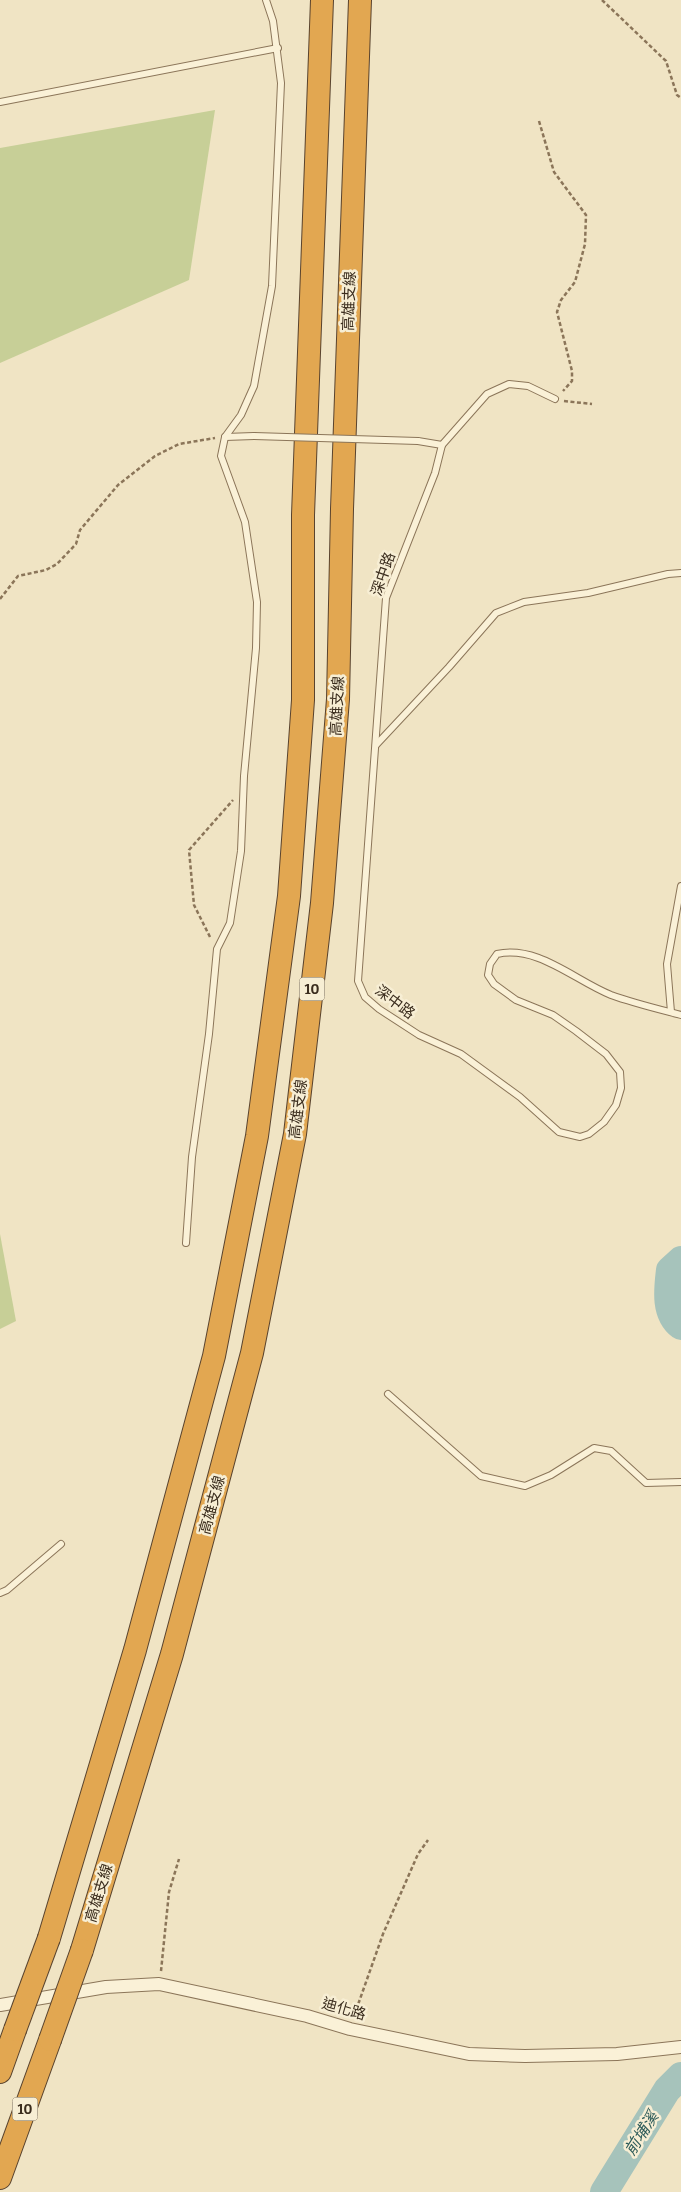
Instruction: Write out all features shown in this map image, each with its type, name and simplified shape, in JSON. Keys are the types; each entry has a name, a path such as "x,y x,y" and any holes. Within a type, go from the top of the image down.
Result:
{"highway":[{"name":"10","path":"0,2072 49,1938 135,1650 214,1356 259,1127 289,896 303,700 303,515 322,0"},
{"name":"高雄支線","path":"0,2178 82,1950 172,1654 252,1353 295,1134 322,904 338,699 342,509 360,0"}],"street":[{"name":"迪化路","path":"0,2005 106,1987 160,1984 307,2016 350,2029 469,2054 525,2056 618,2054 681,2047"}],"lane":[{"path":"186,1243 192,1157 209,1034 217,949 230,923 241,851 243,789 256,648 257,602 245,522 221,456 225,437 241,415 254,386 272,286 281,83 274,21 266,0"},
{"path":"0,102 278,48"},
{"name":"深中路","path":"555,400 528,386 509,384 487,394 442,445 435,473 386,598 358,981 365,997 419,1035 461,1054 520,1097 559,1132 580,1137 589,1134 604,1122 616,1105 622,1088 620,1072 606,1054 553,1014 516,1000 494,984 488,975 490,964 497,954 510,951 530,954 610,995 681,1015"},
{"path":"225,437 254,436 418,441 442,445"},
{"path":"376,745 449,667 496,613 524,602 588,593 668,574 681,573"},
{"path":"671,1012 667,964 681,886"},
{"path":"388,1394 481,1476 525,1486 551,1475 594,1448 610,1451 646,1483 681,1482"},
{"path":"0,1592 7,1590 61,1544"}],"path":[{"path":"602,0 666,61 677,95 681,98"},
{"path":"539,121 554,172 586,215 585,244 575,282 561,300 557,312 572,371 572,381 555,400"},
{"path":"555,400 592,404"},
{"path":"0,599 18,576 46,570 57,564 76,544 80,530 118,484 155,456 179,444 225,437"},
{"path":"217,949 194,905 189,850 243,789"},
{"path":"350,2029 383,1934 418,1854 428,1840"},
{"path":"160,1984 170,1892 178,1859"}],"green space":[{"path":"215,110 189,280 0,363 0,148"},
{"path":"0,1234 16,1321 0,1329"}],"waterway":[{"name":"前埔溪","path":"681,1260 670,1270 668,1292 672,1314 681,1326"},
{"name":"前埔溪","path":"604,2192 667,2090 681,2076"}]}
